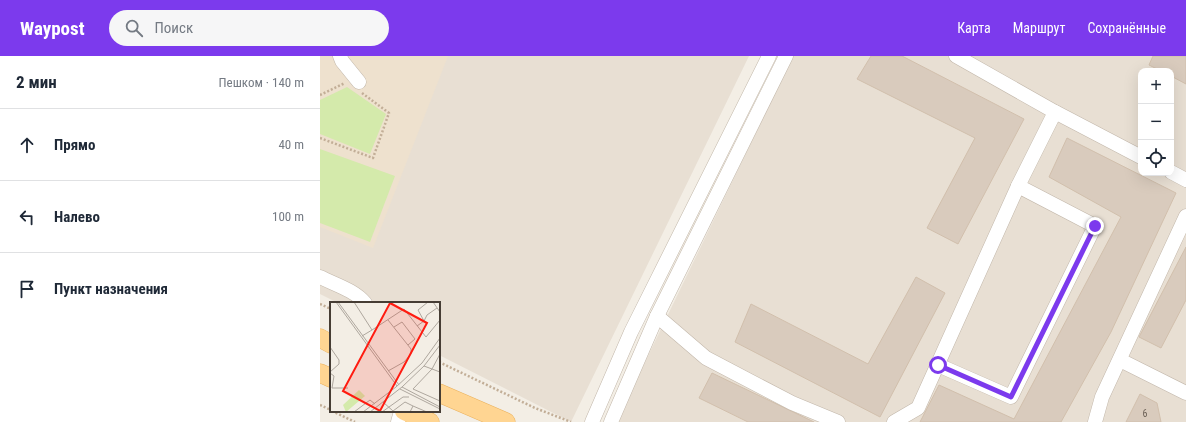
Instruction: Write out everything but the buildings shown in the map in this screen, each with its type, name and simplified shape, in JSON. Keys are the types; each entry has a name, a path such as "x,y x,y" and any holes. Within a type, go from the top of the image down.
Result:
{"main road":[{"path":"320,338 330,343"},
{"path":"320,372 330,377"},
{"path":"440,393 506,422"},
{"path":"405,412 430,422"}],"street":[{"path":"340,56 356,86"},
{"path":"592,422 632,332 769,56"},
{"path":"611,422 657,316 786,56"},
{"path":"956,56 1055,112 1138,155"},
{"path":"894,422 918,408 1018,186 1055,112"},
{"path":"1174,174 1186,180"},
{"path":"938,365 1011,397 1095,226 1018,186"},
{"path":"1095,422 1102,397 1186,216"},
{"path":"320,277 352,292 365,302"},
{"path":"657,316 706,358 792,403 838,422"},
{"path":"1120,360 1186,393"},
{"path":"398,422 403,412"}],"path":[{"path":"320,95 347,82 356,86 389,113 373,158 320,138"},
{"path":"320,304 330,309"},
{"path":"440,362 535,408 571,422"},
{"path":"320,405 330,410"},
{"path":"334,412 355,422"}],"shaded area":[{"path":"320,56 749,56 571,422 440,356 440,302 336,302 320,294"},
{"path":"320,56 448,56 373,248 320,227"},
{"path":"793,56 1186,56 1186,422 616,422"}],"green space":[{"path":"347,87 386,114 370,154 320,134 320,100"},
{"path":"320,149 395,176 370,242 320,223"}],"route":[{"path":"938,365 1011,397 1095,226"}]}
